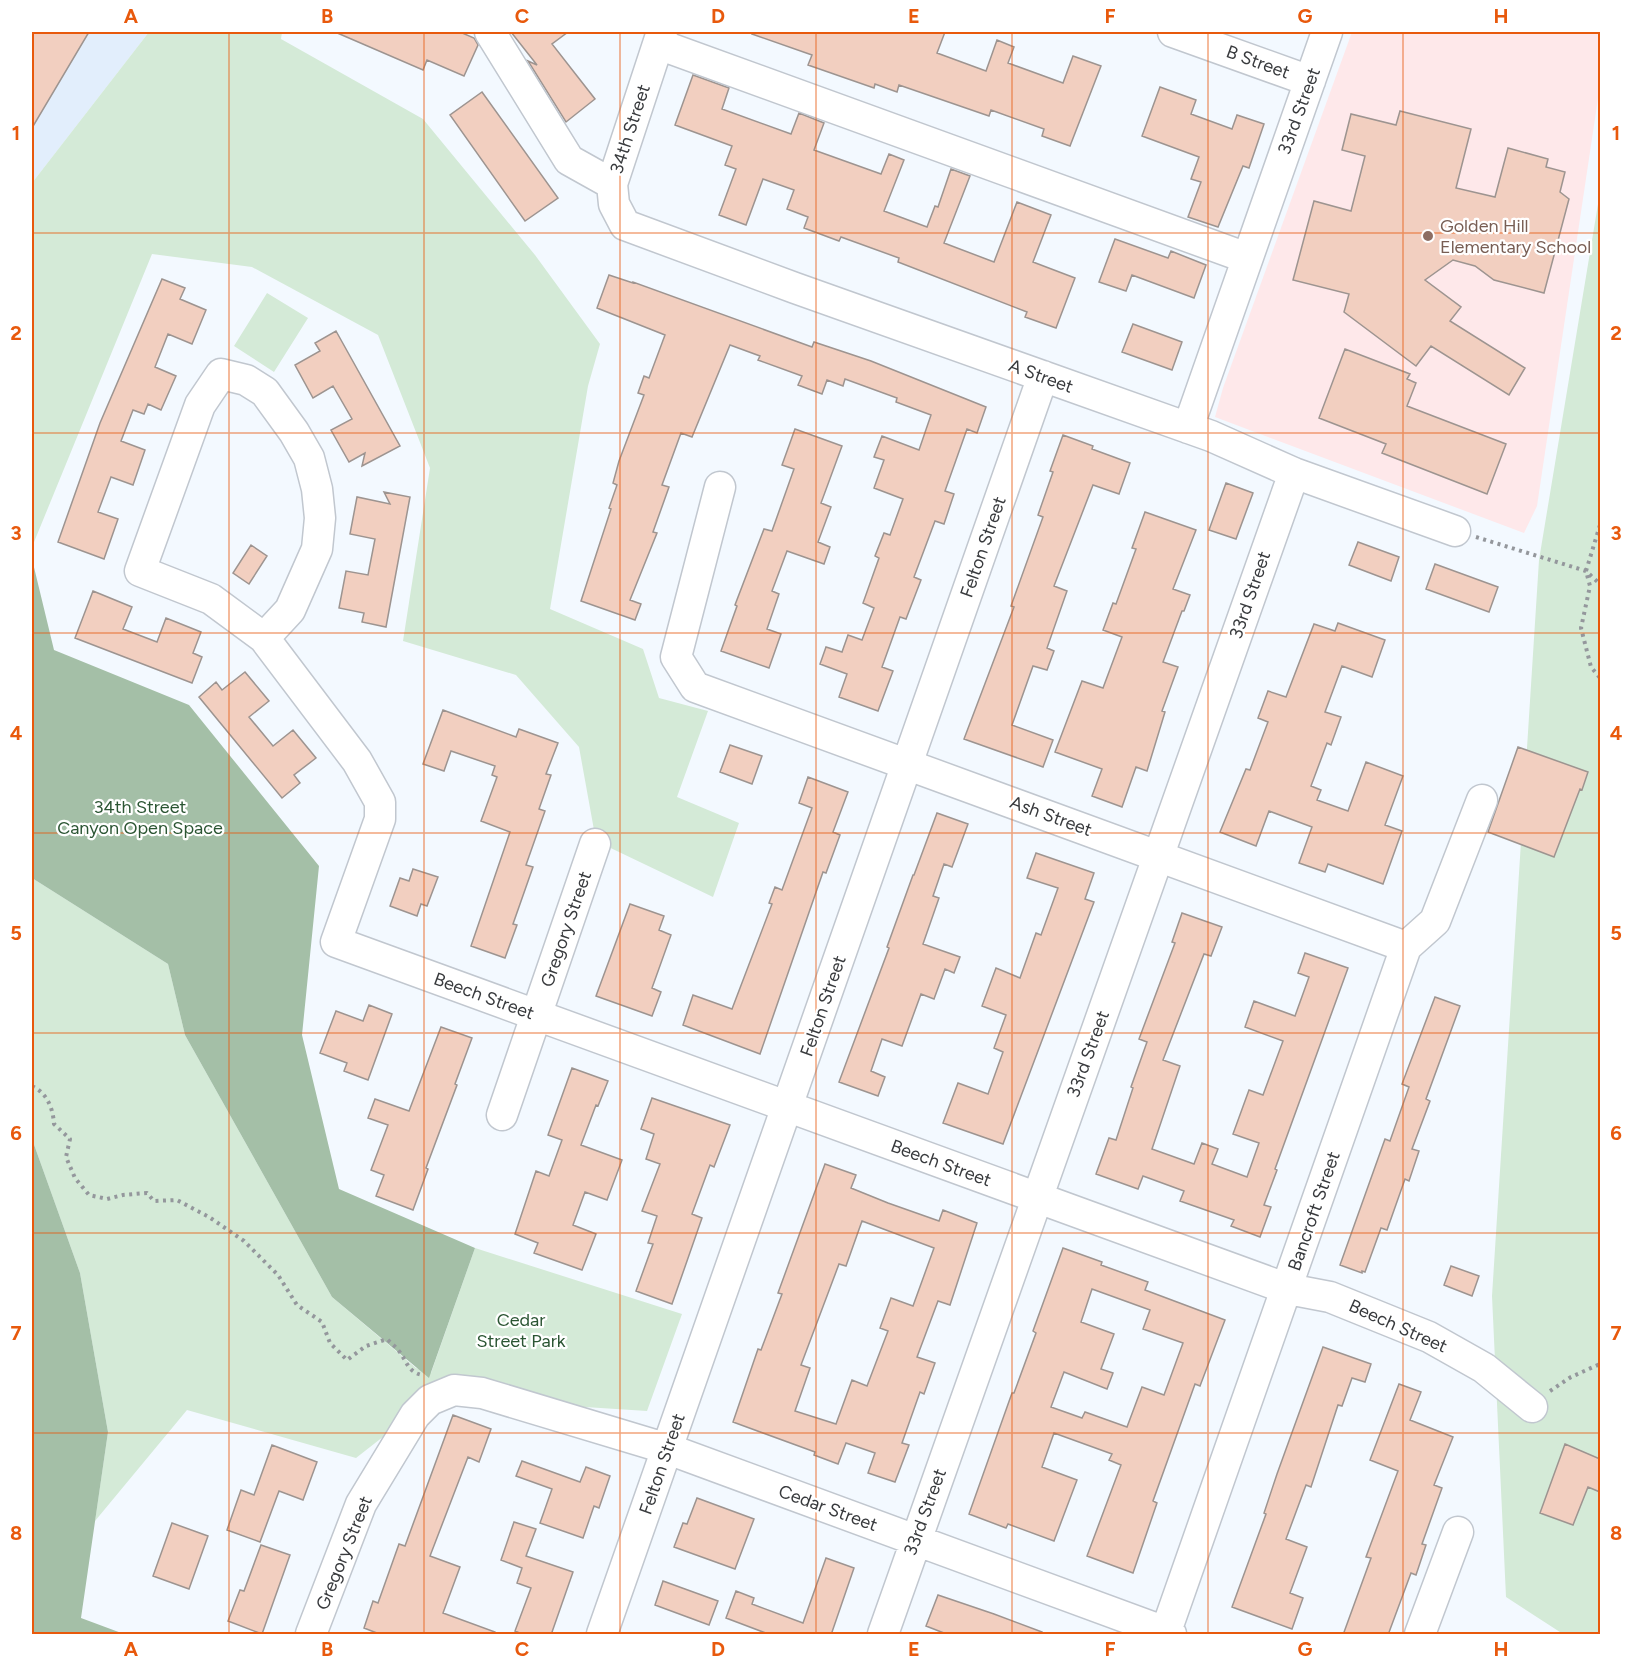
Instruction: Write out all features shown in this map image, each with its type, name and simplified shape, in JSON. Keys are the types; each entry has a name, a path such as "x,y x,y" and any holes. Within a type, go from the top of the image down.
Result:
{"street":[{"path":"490,32 569,160 612,183"},
{"name":"B Street","path":"1173,32 1310,81"},
{"name":"33rd Street","path":"1188,428 1327,32"},
{"path":"660,38 1247,258"},
{"name":"34th Street","path":"625,225 614,204 612,183 660,38"},
{"name":"A Street","path":"625,225 1188,428 1294,473 1455,531"},
{"path":"221,374 246,380 265,392 294,432 309,458 317,489 320,518 317,549 290,610 264,638 211,599 140,572 200,405 221,374"},
{"name":"Felton Street","path":"602,1635 1042,376"},
{"name":"33rd Street","path":"883,1635 1294,473"},
{"name":"Ash Street","path":"720,487 676,657 695,687 1406,947"},
{"name":"Beech Street","path":"264,638 357,761 380,802 380,819 336,942 1036,1198 1288,1288 1330,1297 1429,1337 1484,1368 1532,1407"},
{"name":"Bancroft Street","path":"1168,1634 1406,947 1435,921 1482,800"},
{"name":"Gregory Street","path":"502,1115 595,844"},
{"name":"Gregory Street","path":"311,1635 361,1504 415,1415 430,1400 454,1390 482,1393"},
{"name":"Cedar Street","path":"482,1393 668,1449 1168,1634"},
{"path":"1420,1635 1458,1532"}],"path":[{"path":"1600,525 1586,571 1590,586 1581,628 1591,667 1600,678"},
{"path":"1455,531 1586,571 1600,584"},
{"path":"32,1086 41,1090 53,1111 54,1124 70,1139 66,1157 75,1178 89,1195 107,1199 147,1193 154,1201 177,1200 209,1217 244,1241 278,1275 297,1305 322,1322 330,1343 347,1360 366,1346 387,1339 400,1352 406,1365 416,1374 434,1377 447,1393"},
{"path":"1532,1407 1545,1394 1571,1377 1600,1364"}],"shaded area":[{"path":"32,32 149,32 32,183"},
{"name":"Golden Hill Elementary School","path":"1352,32 1600,32 1600,85 1537,506 1524,533 1215,417 1223,388"}],"green space":[{"path":"149,32 282,32 281,39 423,119 535,255 600,344 588,386 550,609 643,649 659,698 708,711 677,797 739,823 713,897 596,841 579,747 516,675 403,641 430,468 378,335 252,267 152,254 32,547 32,183"},
{"path":"1600,192 1600,1634 1563,1634 1506,1597 1492,1296 1539,560"},
{"path":"267,293 308,318 274,372 234,346"},
{"name":"34th Street Canyon Open Space","path":"32,559 54,650 189,705 319,866 302,1035 339,1189 475,1248 429,1378 332,1297 185,1035 168,964 32,878"},
{"name":"34th Street Canyon Open Space","path":"32,878 168,964 185,1035 332,1297 416,1368 431,1373 475,1248 682,1314 647,1411 554,1405 453,1382 356,1458 187,1410 95,1521 108,1432 80,1273 32,1139"},
{"path":"32,1139 80,1273 108,1432 81,1618 124,1634 32,1634"}],"building":[{"path":"32,32 89,32 32,128"},
{"path":"335,32 460,32 474,38 478,45 464,76 427,60 423,70"},
{"path":"511,32 568,32 552,44 595,99 566,122 528,61 537,65"},
{"path":"753,32 945,32 937,53 986,71 997,40 1014,47 1008,63 1063,83 1073,56 1101,66 1070,146 1042,136 1044,129 991,110 989,116 899,85 897,92 875,84 874,88 808,65 812,55 752,34"},
{"path":"693,75 729,88 722,109 791,134 799,113 824,123 814,150 881,174 889,154 904,160 884,211 927,227 935,206 938,207 951,169 970,176 944,243 994,262 1017,202 1051,215 1033,262 1075,278 1056,328 1025,317 1027,312 898,262 899,258 841,237 839,241 804,228 808,217 787,209 794,190 763,179 746,225 719,215 736,169 725,165 732,146 675,125"},
{"path":"1160,87 1196,100 1191,114 1232,129 1237,115 1264,124 1249,168 1243,166 1218,227 1188,217 1201,182 1191,179 1199,157 1142,136"},
{"path":"482,92 558,198 525,221 450,115"},
{"path":"1400,111 1471,129 1456,188 1495,197 1508,148 1548,159 1546,167 1565,172 1560,192 1569,199 1544,293 1494,280 1475,266 1453,260 1425,280 1461,307 1450,321 1525,368 1509,395 1431,346 1416,366 1344,312 1349,294 1293,280 1314,201 1351,211 1365,156 1342,150 1351,114 1396,125"},
{"path":"1115,239 1168,258 1171,251 1206,265 1194,298 1132,275 1126,291 1099,282"},
{"path":"609,275 812,347 814,342 871,361 986,407 977,433 967,429 945,491 954,494 944,524 935,521 914,577 921,580 906,619 900,617 882,667 893,671 878,711 839,697 847,674 820,664 826,647 842,652 848,635 862,640 874,608 863,603 879,558 875,556 884,533 890,535 903,499 874,488 884,460 874,457 882,436 919,450 931,415 896,402 897,398 845,379 843,386 827,380 822,394 798,385 802,376 758,360 760,356 730,345 692,437 681,433 662,485 669,487 653,532 657,533 630,600 641,604 635,620 581,601 611,509 609,508 617,485 613,483 619,461 644,395 638,393 644,376 649,378 665,335 597,308"},
{"path":"162,279 185,288 180,299 206,310 192,344 168,334 155,367 176,376 161,410 148,404 144,414 133,410 121,441 145,450 133,485 111,477 98,512 118,519 104,559 58,542 100,423"},
{"path":"1133,324 1182,342 1172,370 1122,352"},
{"path":"336,331 400,446 362,466 365,453 349,462 331,430 352,419 333,386 313,398 295,365 320,351 315,343"},
{"path":"1345,349 1410,374 1407,379 1416,383 1407,406 1506,444 1487,494 1382,453 1386,444 1319,418"},
{"path":"795,429 842,446 821,503 831,507 818,542 830,547 824,564 787,551 772,591 779,594 767,629 781,634 769,668 721,651 737,606 735,605 764,529 772,531 794,469 782,465"},
{"path":"1063,435 1130,463 1119,494 1093,485 1054,586 1067,591 1047,648 1054,651 1047,670 1033,666 1012,725 1053,740 1043,767 964,739 1014,607 1011,606 1043,517 1038,515"},
{"path":"1226,483 1253,493 1236,539 1209,530"},
{"path":"384,492 410,497 386,627 362,622 364,613 339,608 346,571 368,575 375,539 350,534 357,497 390,504"},
{"path":"1145,512 1196,530 1173,589 1190,595 1163,662 1178,667 1162,711 1165,712 1147,771 1136,767 1122,807 1092,796 1102,769 1055,752 1082,681 1103,688 1122,637 1103,630 1113,603 1116,604 1136,549 1132,548"},
{"path":"1358,542 1399,557 1391,581 1349,565"},
{"path":"251,545 267,556 249,584 233,573"},
{"path":"1435,564 1498,587 1489,612 1426,589"},
{"path":"93,591 132,607 123,629 157,642 166,618 201,632 193,653 202,657 192,683 75,638"},
{"path":"1338,623 1385,640 1372,677 1342,666 1325,712 1341,717 1331,745 1327,743 1311,786 1321,790 1317,800 1348,811 1366,762 1403,776 1385,825 1402,831 1383,884 1328,864 1325,872 1299,863 1312,827 1269,811 1256,846 1220,832 1246,769 1250,770 1268,722 1258,718 1268,691 1286,697 1314,624 1335,631"},
{"path":"245,672 269,701 249,717 273,746 293,730 316,758 294,775 300,783 282,798 199,697 216,682 222,690"},
{"path":"443,710 516,737 519,729 558,743 546,774 551,775 539,809 545,811 526,865 533,867 513,924 517,925 505,958 471,946 510,832 481,821 497,777 492,775 495,766 451,751 444,771 423,764"},
{"path":"730,745 762,756 752,784 720,772"},
{"path":"1518,747 1588,772 1554,857 1488,832"},
{"path":"808,777 848,792 833,832 840,835 826,873 823,872 760,1054 683,1025 693,995 732,1009 772,904 769,903 775,887 782,890 812,808 799,803"},
{"path":"937,813 968,824 952,867 944,864 933,896 939,898 923,944 960,957 954,973 945,969 934,999 921,994 902,1046 882,1039 871,1071 885,1077 878,1096 839,1082"},
{"path":"1036,853 1094,873 1085,899 1094,902 1003,1144 943,1123 958,1083 988,1094 1003,1052 994,1048 1006,1015 982,1006 996,968 1020,978 1036,933 1041,935 1058,888 1027,878"},
{"path":"413,869 438,877 427,906 421,904 417,916 390,906 400,878 409,881"},
{"path":"630,904 664,916 659,930 671,935 652,988 661,992 652,1016 596,996"},
{"path":"1182,913 1222,927 1211,956 1204,954 1163,1060 1180,1066 1152,1149 1194,1164 1202,1143 1218,1149 1212,1164 1247,1177 1259,1143 1233,1134 1249,1090 1263,1095 1283,1041 1245,1027 1254,1001 1295,1016 1309,977 1298,973 1305,953 1348,968 1275,1169 1277,1170 1264,1205 1271,1207 1260,1237 1231,1226 1234,1220 1180,1201 1184,1191 1143,1176 1138,1189 1096,1174 1109,1138 1116,1140 1147,1042 1139,1039 1175,943 1172,942"},
{"path":"1435,997 1460,1006 1426,1099 1430,1101 1412,1149 1419,1151 1409,1181 1405,1179 1387,1230 1381,1228 1365,1272 1362,1271 1362,1273 1340,1265 1385,1139 1390,1141 1409,1087 1402,1084"},
{"path":"369,1005 392,1014 368,1080 344,1071 347,1063 320,1053 336,1011 363,1021"},
{"path":"441,1027 472,1038 413,1210 376,1196 384,1175 371,1170 388,1125 368,1118 375,1099 409,1111"},
{"path":"572,1068 608,1081 581,1145 622,1160 607,1200 585,1192 573,1225 596,1234 582,1270 534,1253 538,1243 515,1234 536,1171 549,1176 562,1140 548,1135"},
{"path":"652,1098 730,1125 714,1167 710,1165 692,1214 702,1218 672,1304 636,1291 653,1244 648,1243 657,1216 642,1211 660,1164 646,1159 654,1134 641,1129"},
{"path":"825,1164 856,1175 851,1188 888,1203 939,1221 943,1210 977,1223 950,1305 938,1301 917,1357 935,1363 924,1394 920,1392 902,1443 909,1445 895,1482 868,1473 875,1453 846,1443 838,1464 814,1455 815,1452 733,1422 758,1349 761,1350 782,1294 778,1293","holes":["862,1221 934,1248 913,1306 891,1298 880,1328 888,1331 867,1386 852,1380 836,1424 795,1411 810,1368 801,1365 839,1264 846,1266"]},
{"path":"1063,1248 1148,1282 1145,1290 1225,1320 1200,1386 1195,1384 1153,1501 1157,1503 1133,1573 1087,1556 1121,1465 1109,1460 1112,1454 1054,1433 1042,1467 1077,1480 1054,1541 1008,1524 1006,1528 969,1514 1036,1333 1033,1331","holes":["1092,1289 1150,1310 1143,1329 1183,1343 1164,1395 1142,1387 1127,1427 1085,1412 1082,1418 1051,1407 1064,1372 1107,1389 1113,1373 1101,1369 1114,1334 1081,1322"]},
{"path":"1451,1266 1479,1276 1472,1296 1444,1285"},
{"path":"1323,1347 1371,1364 1365,1382 1352,1378 1342,1406 1338,1405 1311,1487 1306,1485 1286,1539 1307,1547 1290,1593 1303,1598 1292,1629 1232,1607"},
{"path":"1399,1384 1421,1392 1410,1420 1453,1437 1434,1485 1442,1488 1422,1544 1426,1545 1416,1575 1411,1573 1388,1635 1343,1635 1371,1558 1366,1557 1398,1471 1370,1460"},
{"path":"453,1415 491,1429 479,1462 468,1457 430,1556 460,1567 443,1613 495,1632 495,1635 382,1635 364,1628 373,1601 378,1603 399,1544 405,1546"},
{"path":"1565,1444 1600,1459 1600,1492 1588,1487 1573,1525 1540,1513"},
{"path":"272,1445 317,1462 303,1500 279,1491 260,1542 227,1530 241,1490 254,1495"},
{"path":"522,1461 580,1482 586,1467 610,1476 599,1508 594,1506 583,1538 540,1523 552,1489 516,1476"},
{"path":"697,1498 754,1519 735,1569 674,1547 683,1523 687,1524"},
{"path":"514,1522 536,1529 526,1556 573,1572 551,1635 524,1635 515,1631 531,1588 517,1583 522,1568 501,1560"},
{"path":"172,1523 208,1536 189,1589 153,1576"},
{"path":"261,1545 290,1555 262,1634 228,1621 240,1590 244,1591"},
{"path":"826,1558 854,1568 831,1635 771,1635 726,1618 736,1591 754,1598 752,1604 803,1623"},
{"path":"663,1581 718,1601 709,1625 655,1605"},
{"path":"938,1595 1042,1632 1041,1635 949,1635 926,1626"}],"place":[{"name":"Golden Hill Elementary School","path":"1428,236"}],"park label":[{"name":"Cedar Street Park","path":"521,1330"}]}
